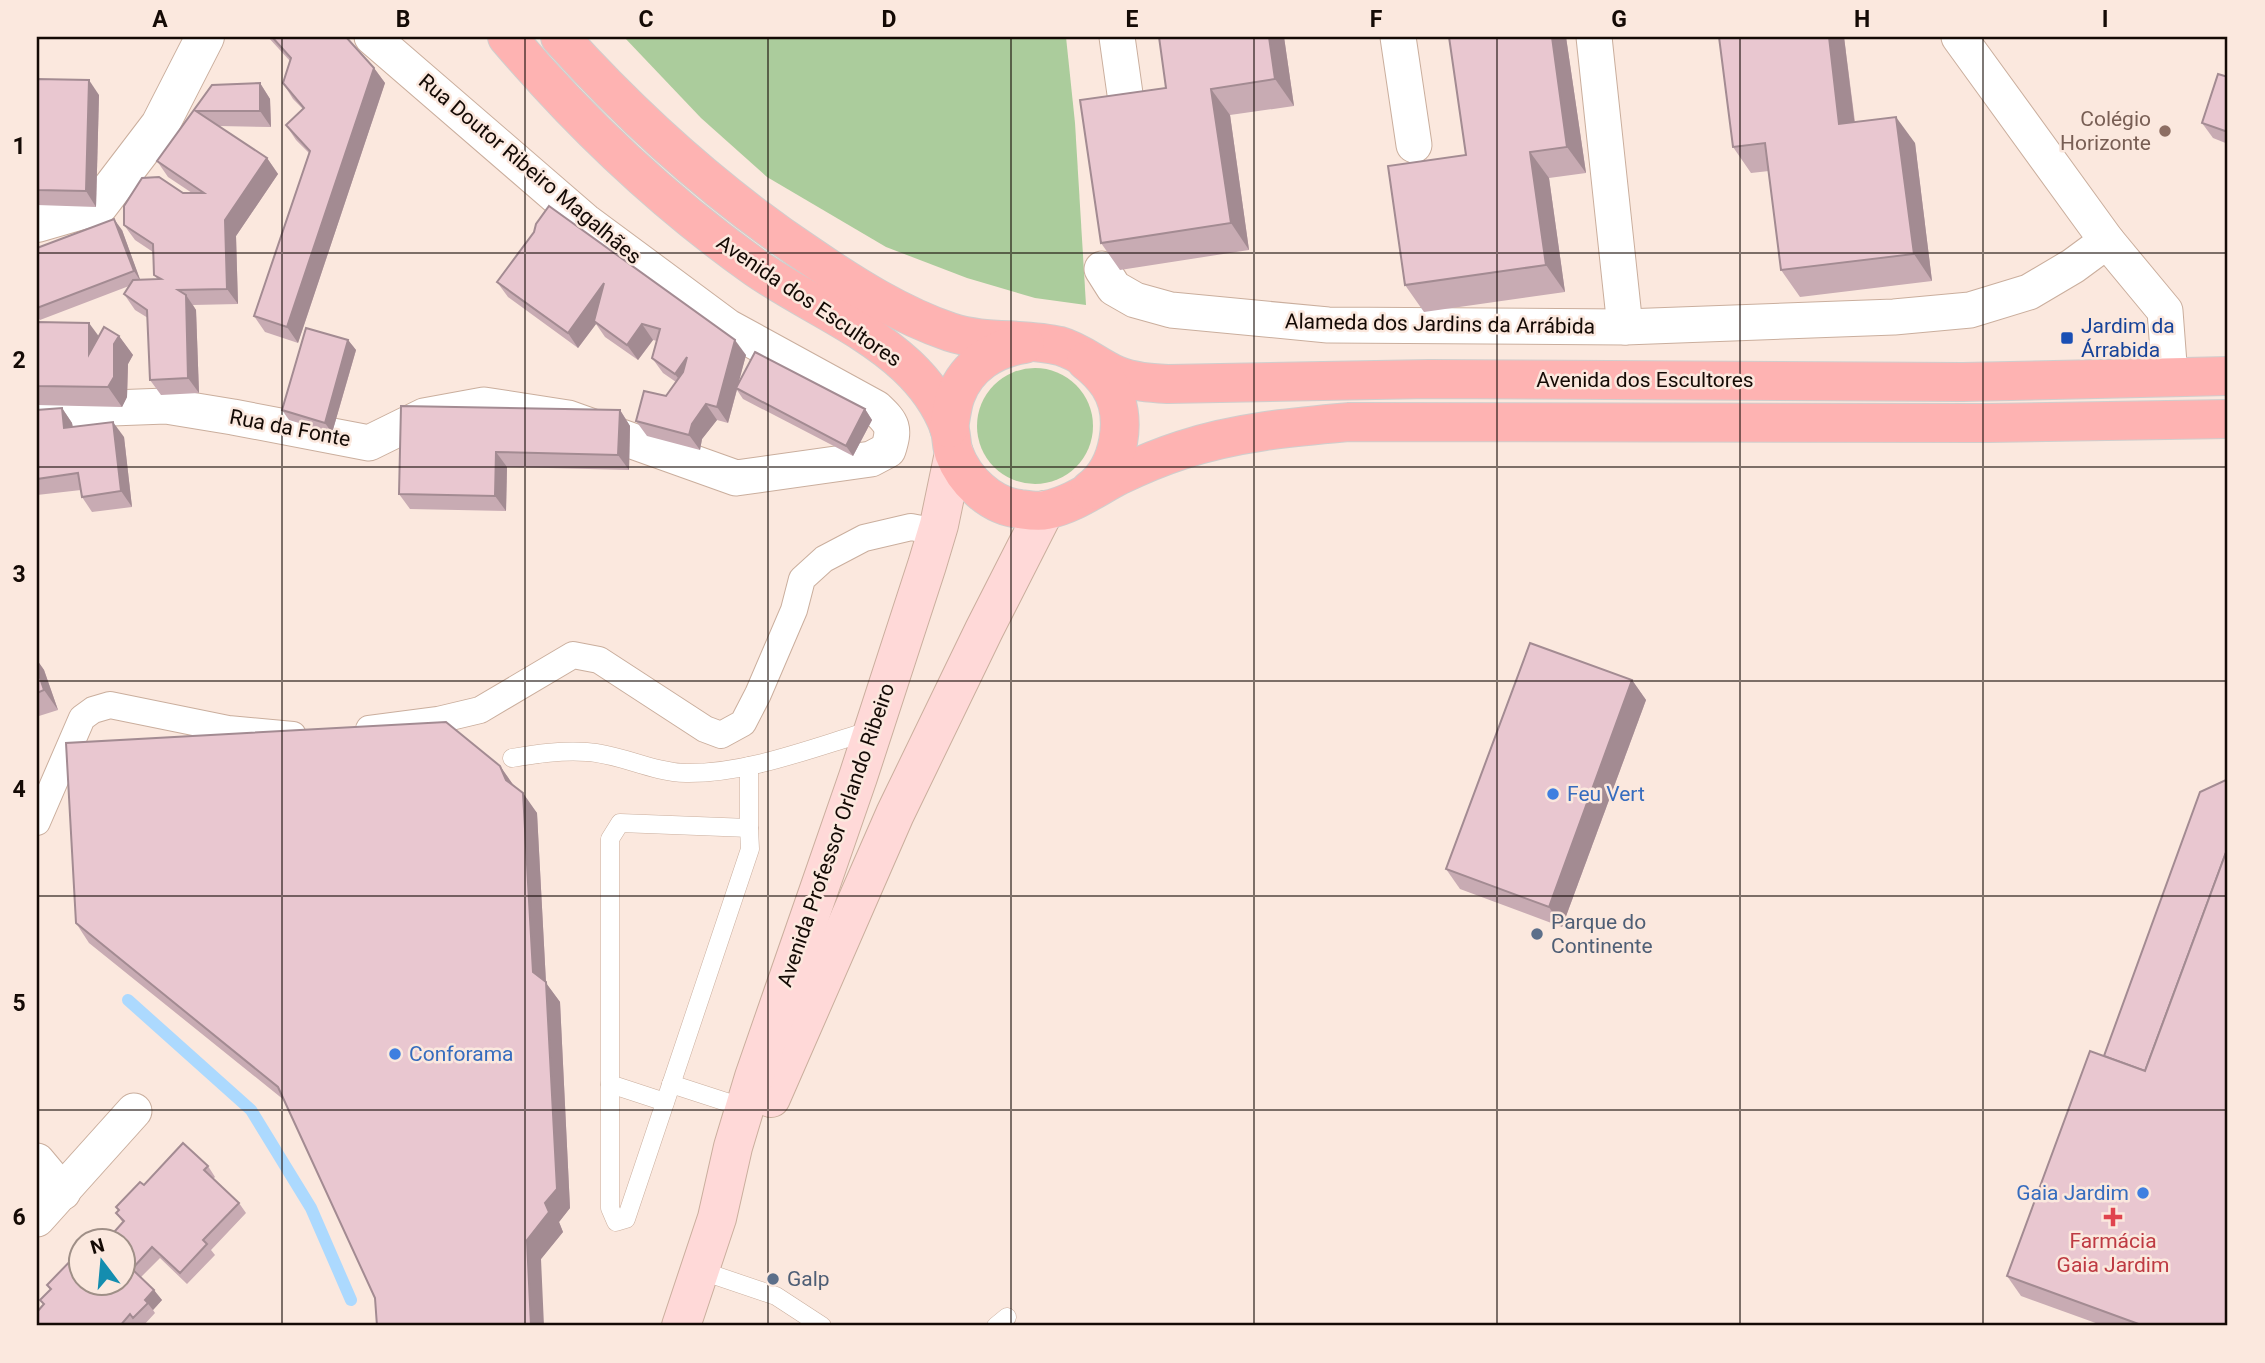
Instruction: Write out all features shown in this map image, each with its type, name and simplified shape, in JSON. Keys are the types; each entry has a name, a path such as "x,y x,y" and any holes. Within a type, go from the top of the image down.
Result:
{"main road":[{"name":"Avenida dos Escultores","path":"507,37 579,117 658,191 756,268 874,340 905,365 936,400 968,478 989,498 1016,509 1063,504 1151,460 1193,446 1251,433 1349,422 1988,423 2228,419"},
{"name":"Avenida dos Escultores","path":"560,37 624,106 667,147 757,219 845,280 902,311 953,332 989,340 1057,345 1116,375 1142,382 1168,384 1429,379 1963,382 2228,376"},
{"path":"952,440 956,395 971,371 992,353 1016,345 1057,345 1092,366 1110,386 1119,411 1119,438 1111,464 1095,486 1063,504"},
{"name":"Avenida Professor Orlando Ribeiro","path":"681,1326 717,1218 745,1108 937,532 952,440"},
{"name":"Avenida Professor Orlando Ribeiro","path":"717,1218 735,1183 895,814 984,629 1063,504"}],"street":[{"path":"37,223 99,205 160,125 205,37"},
{"name":"Rua Doutor Ribeiro Magalhães","path":"372,37 585,221 651,270 728,327 876,408 890,421 893,435 888,450 871,459 736,478"},
{"path":"1116,37 1126,101"},
{"path":"1398,37 1415,145"},
{"name":"Alameda dos Jardins da Arrábida","path":"1594,37 1625,327"},
{"path":"1959,37 2107,240 2165,311 2170,377"},
{"name":"Alameda dos Jardins da Arrábida","path":"1102,269 1114,288 1135,300 1171,310 1328,325 1625,327 1894,317 1970,310 2029,292 2073,266 2107,240"},
{"name":"Rua da Fonte","path":"37,404 66,414 112,408 166,406 369,443 424,416 484,405 568,418 736,478"},
{"path":"349,731 438,720 481,710 573,655 599,660 705,729 721,735 743,723 794,610 803,579 824,559 864,538 911,527 937,532"},
{"path":"37,822 82,718 93,710 110,705 228,729 288,736 312,734"},
{"path":"37,1220 134,1111"},
{"path":"37,1161 63,1192"}],"lane":[{"path":"512,758 541,753 587,752 661,771 688,773 749,765 873,730"},
{"path":"749,765 750,849 626,1219 616,1222 610,1208 610,839 620,823 749,828"},
{"path":"610,1084 665,1102"},
{"path":"671,1084 745,1108"},
{"path":"699,1270 776,1296 822,1326"}],"green space":[{"path":"624,37 1066,37 1075,123 1086,305 1035,298 967,278 886,247 767,177 701,118"},
{"path":"1035,368 1057,372 1076,385 1089,404 1093,426 1089,448 1076,467 1057,480 1035,484 1013,480 994,467 981,448 977,426 981,404 994,385 1013,372"}],"building":[{"path":"272,37 346,37 374,68 287,327 254,316 310,151 286,125 304,108 283,83 291,58"},
{"path":"1159,37 1269,37 1275,79 1211,89 1231,223 1101,243 1080,100 1166,88"},
{"path":"1449,37 1552,37 1567,147 1530,152 1546,265 1405,285 1388,166 1466,155"},
{"path":"1719,37 1829,37 1839,124 1896,117 1914,254 1781,270 1765,143 1733,147"},
{"path":"2218,74 2228,77 2228,132 2202,123"},
{"path":"37,79 89,80 86,191 37,190"},
{"path":"260,83 260,111 196,111 267,158 225,220 227,289 178,290 186,295 188,378 150,380 147,310 124,294 133,280 161,279 154,275 153,244 124,225 124,206 142,178 159,177 183,193 204,193 157,161 212,85"},
{"path":"549,206 735,340 717,407 706,404 692,424 689,435 636,421 644,391 666,396 683,372 687,357 675,374 652,358 660,329 642,324 627,345 594,321 604,283 568,333 497,282 534,232 536,224"},
{"path":"114,219 134,271 37,308 37,248"},
{"path":"37,322 89,323 89,354 104,327 119,336 114,344 114,377 108,387 37,386"},
{"path":"306,328 348,340 325,423 282,410"},
{"path":"755,352 865,409 846,446 736,388"},
{"path":"401,406 620,410 618,455 496,452 495,496 399,494"},
{"path":"62,408 64,428 113,422 121,491 82,497 78,473 37,479 37,410"},
{"name":"Feu Vert","path":"1530,643 1632,680 1549,907 1446,869"},
{"path":"37,669 44,690 37,693"},
{"name":"Conforama","path":"446,722 500,766 506,780 523,793 533,972 546,982 557,1189 545,1203 549,1212 527,1240 531,1326 377,1326 375,1298 278,1087 76,923 66,743"},
{"path":"2228,779 2228,847 2145,1071 2104,1056 2200,792"},
{"name":"Gaia Jardim","path":"2228,847 2228,1326 2144,1326 2007,1276 2090,1051 2145,1071"},
{"path":"183,1143 208,1166 204,1170 239,1203 203,1240 207,1244 180,1273 152,1247 136,1265 136,1226 120,1226 124,1221 116,1213 119,1210 116,1207 140,1182 144,1185"},
{"path":"66,1265 66,1296 136,1296 136,1273 154,1290 145,1300 148,1303 133,1318 130,1314 120,1326 37,1326 37,1312 44,1304 40,1300 51,1289 47,1285"}],"waterway":[{"path":"128,1000 251,1110 311,1208 351,1300"}],"place":[{"name":"Colégio Horizonte","path":"2165,131"},
{"name":"Jardim da Árrabida","path":"2067,338"},
{"name":"Feu Vert","path":"1553,794"},
{"name":"Parque do Continente","path":"1537,934"},
{"name":"Conforama","path":"395,1054"},
{"name":"Gaia Jardim","path":"2143,1193"},
{"name":"Farmácia Gaia Jardim","path":"2113,1217"},
{"name":"Galp","path":"773,1279"}]}
